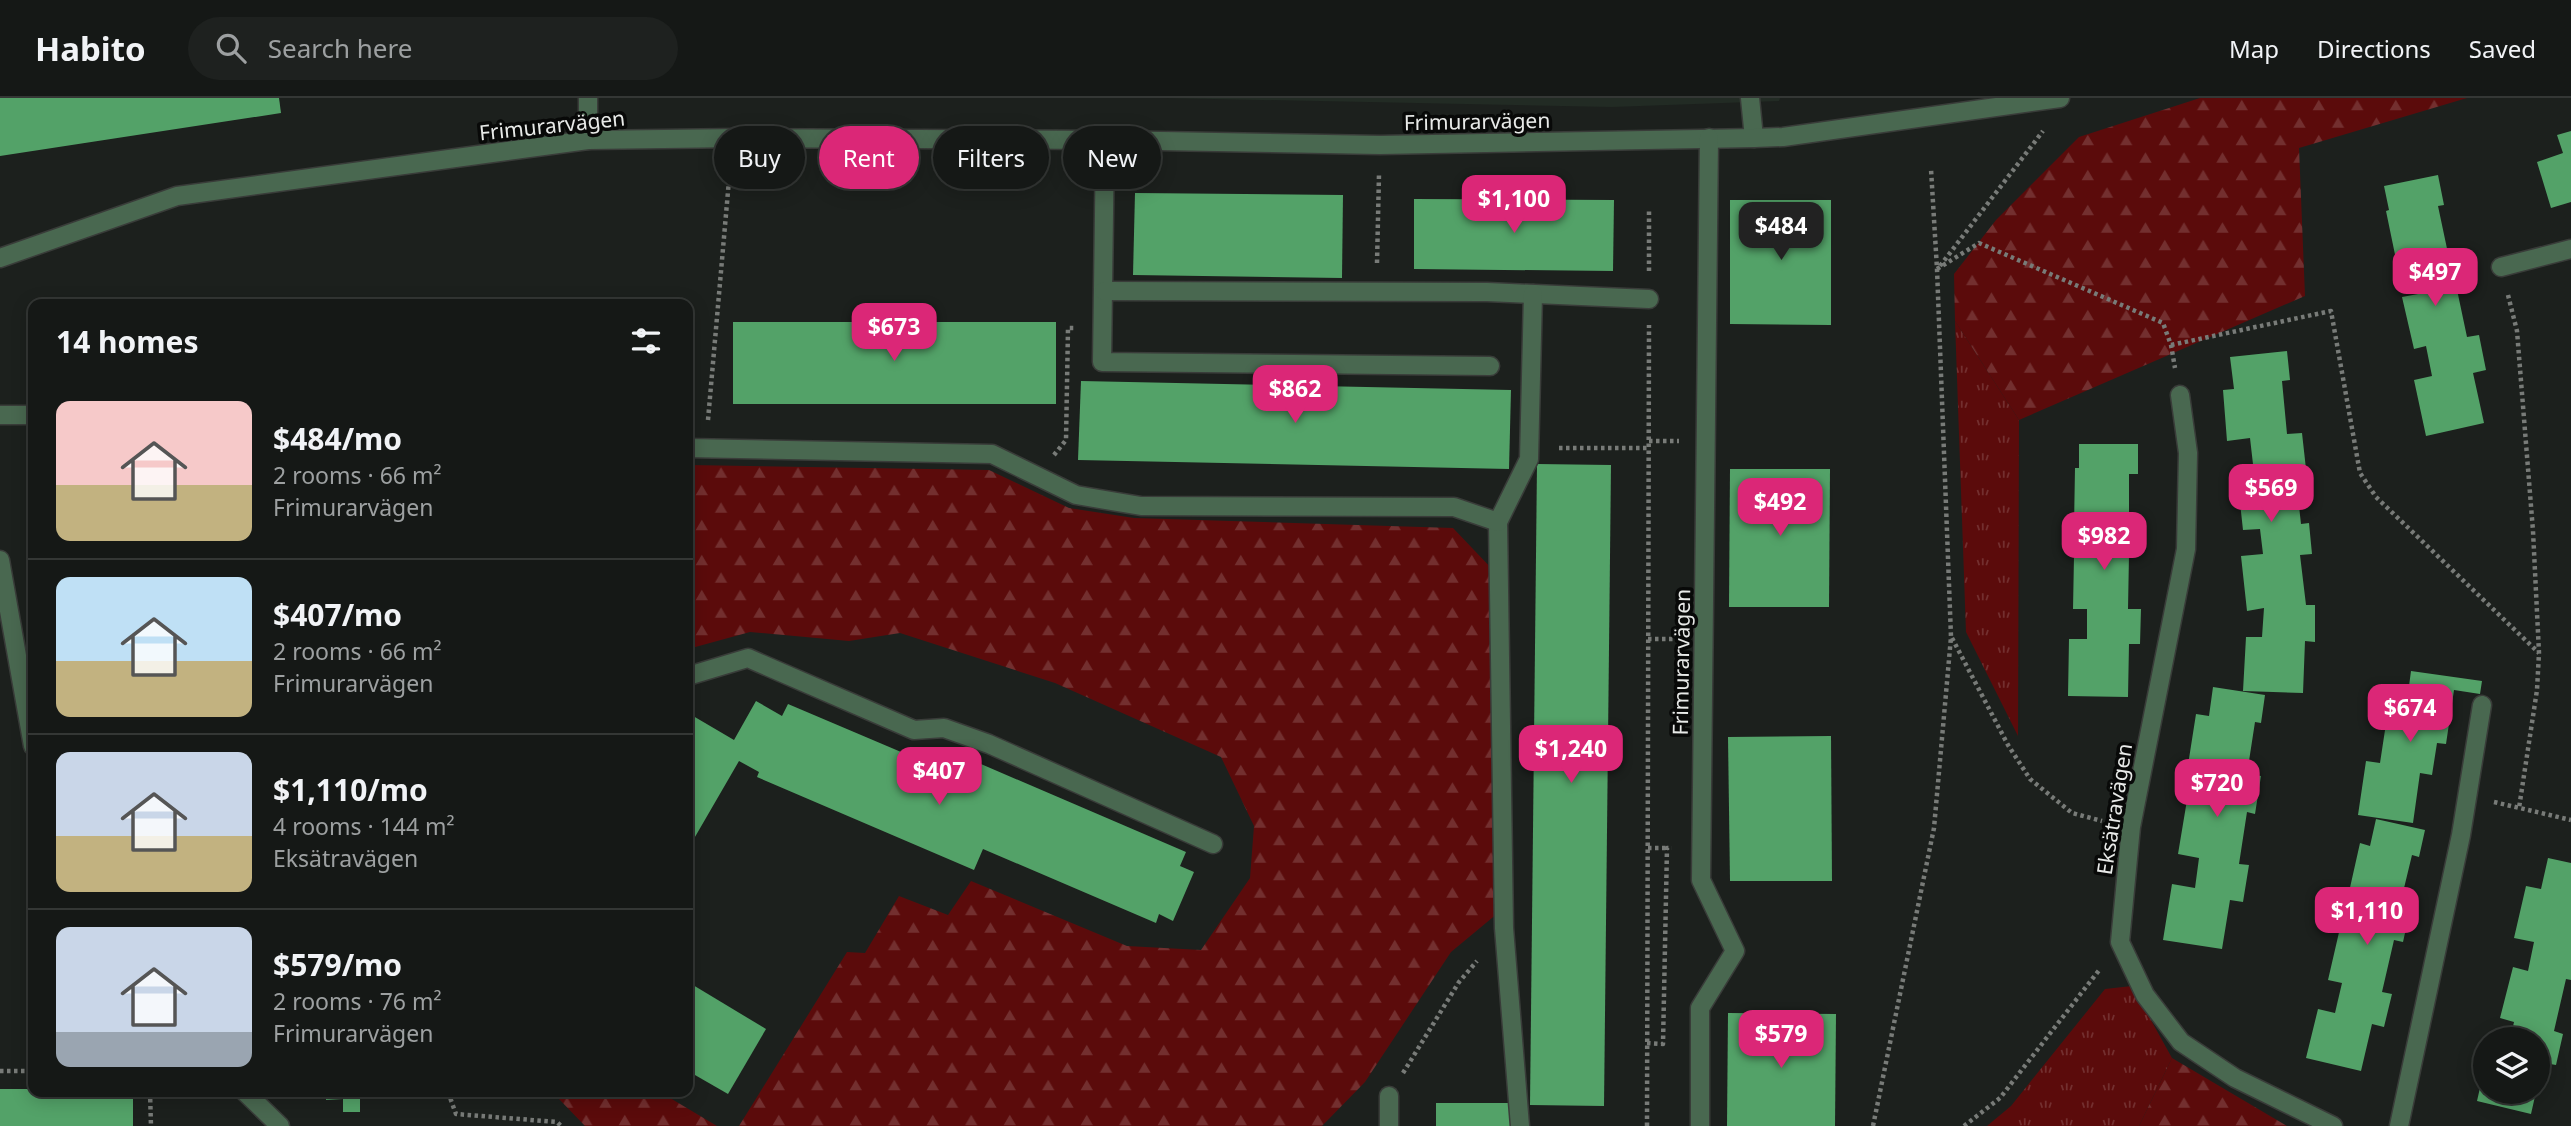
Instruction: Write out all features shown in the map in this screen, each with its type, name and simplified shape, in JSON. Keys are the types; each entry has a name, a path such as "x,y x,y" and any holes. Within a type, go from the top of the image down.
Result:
{"street":[{"path":"588,98 588,140"},
{"path":"1750,98 1754,138"},
{"name":"Frimurarvägen","path":"1161,141 1380,145 1783,137 2060,98"},
{"name":"Frimurarvägen","path":"1700,1126 1700,1008 1735,951 1701,880 1709,138"},
{"name":"Frimurarvägen","path":"0,258 177,195 588,140 1063,140"},
{"path":"1105,189 1102,362 1490,366"},
{"path":"2501,267 2571,249"},
{"path":"1104,291 1533,294 1649,299"},
{"path":"1520,1126 1504,928 1498,522 1529,459 1533,294"},
{"name":"Eksätravägen","path":"2120,942 2131,827 2186,549 2189,453 2180,395"},
{"path":"0,415 28,415"},
{"path":"696,448 992,454 1076,495 1141,506 1454,507 1498,522"},
{"path":"0,560 28,718"},
{"path":"693,674 748,658 914,730 944,728 989,744 1213,844"},
{"path":"2399,1126 2469,797 2482,705"},
{"path":"2120,942 2146,995 2181,1042 2235,1078 2333,1126"},
{"path":"1389,1096 1389,1126"},
{"path":"250,1097 280,1126"}],"path":[{"path":"1937,269 2044,130"},
{"path":"1377,292 1380,145"},
{"path":"1873,1126 1934,828 1951,637 1931,169"},
{"path":"696,448 728,189"},
{"path":"1647,1126 1649,210"},
{"path":"1937,269 1979,243 2163,323 2171,345 2180,395"},
{"path":"2501,267 2517,331 2533,531 2539,653 2537,690 2519,808"},
{"path":"2171,345 2331,311 2360,473 2376,497 2539,653"},
{"path":"1066,440 1068,328"},
{"path":"1564,448 1649,448"},
{"path":"1951,637 2008,746 2030,779 2072,814 2131,827"},
{"path":"2469,797 2571,820"},
{"path":"1648,848 1702,848"},
{"path":"1647,1043 1663,1044 1667,848"},
{"path":"1389,1096 1459,982 1504,928"},
{"path":"1964,1126 2000,1098 2120,942"},
{"path":"0,1071 28,1071"},
{"path":"149,1097 151,1126"},
{"path":"449,1097 456,1114 557,1122 561,1126"}],"shaded area":[{"path":"1165,98 1780,98 1779,101 1612,107"}],"green space":[{"path":"2200,98 2467,98 2299,148 2305,296 2019,420 1955,321 1954,274 1996,220 2079,137"},
{"path":"1955,321 2019,420 2018,736 1966,632"},
{"path":"693,465 989,470 1069,508 1134,518 1453,528 1494,571 1498,913 1451,952 1365,1082 1322,1126 739,1126 847,952 865,953 899,896 948,915 971,881 1127,946 1201,950 1250,878 1254,826 1221,757 1055,683 900,633 849,641 750,632 693,648"},
{"path":"2132,986 2172,1058 2139,1126 1987,1126 2011,1106 2105,989"},
{"path":"2172,1058 2287,1126 2139,1126"},
{"path":"524,1097 668,1097 717,1126 585,1126 559,1099"}],"building":[{"path":"0,98 279,98 281,113 0,156"},
{"path":"2571,131 2571,202 2551,208 2537,162 2563,153 2557,135"},
{"path":"2438,175 2444,205 2438,206 2449,258 2460,256 2466,283 2456,285 2467,337 2479,335 2486,370 2473,373 2484,423 2426,436 2414,380 2432,376 2426,346 2414,349 2402,297 2418,294 2412,266 2398,269 2386,211 2389,210 2384,186"},
{"path":"1135,193 1343,195 1342,278 1133,275"},
{"path":"1414,199 1614,200 1613,271 1414,269"},
{"path":"1730,200 1831,200 1831,325 1730,324"},
{"path":"733,322 1056,322 1056,404 733,404"},
{"path":"2287,351 2290,380 2282,381 2287,434 2302,433 2306,469 2295,470 2301,524 2309,523 2312,554 2300,555 2306,605 2315,605 2315,642 2305,641 2303,693 2243,691 2246,637 2262,637 2264,608 2247,611 2241,556 2263,554 2260,529 2243,530 2237,475 2254,473 2250,438 2227,441 2223,390 2234,389 2230,357"},
{"path":"1081,381 1511,390 1509,469 1078,460"},
{"path":"2079,444 2138,444 2138,474 2129,474 2129,528 2138,528 2138,556 2129,555 2128,609 2141,609 2140,644 2129,644 2128,697 2068,696 2069,639 2087,639 2087,609 2073,609 2074,556 2089,556 2089,528 2074,527 2075,468 2079,468"},
{"path":"1537,464 1611,465 1604,1106 1530,1105"},
{"path":"1730,469 1830,469 1829,607 1729,607"},
{"path":"2411,671 2482,681 2480,694 2454,690 2446,744 2437,743 2432,775 2420,773 2413,823 2358,815 2366,761 2380,763 2392,684 2409,686"},
{"path":"2213,687 2265,695 2261,723 2255,722 2247,774 2261,776 2255,814 2247,812 2239,864 2249,865 2243,902 2230,900 2222,949 2163,940 2172,884 2195,888 2199,858 2178,854 2187,800 2200,802 2205,767 2188,765 2196,714 2209,716"},
{"path":"756,701 782,716 788,704 960,777 967,758 1186,852 1180,866 1194,872 1173,921 1159,914 1156,923 983,849 974,870 757,777 759,772 739,761 693,840 693,716 734,740"},
{"path":"1831,736 1832,881 1730,881 1728,737"},
{"path":"2376,819 2425,830 2419,857 2412,855 2398,913 2409,915 2403,942 2394,940 2382,992 2392,994 2384,1027 2372,1024 2361,1071 2306,1058 2318,1009 2335,1013 2342,983 2328,980 2340,928 2355,932 2361,904 2347,901 2360,843 2370,846"},
{"path":"2548,858 2571,863 2571,980 2566,979 2554,1031 2563,1034 2556,1065 2550,1064 2550,1027 2513,1027 2514,1022 2500,1018 2513,967 2528,971 2534,942 2514,938 2526,886 2541,889"},
{"path":"693,985 766,1029 728,1094 693,1074"},
{"path":"1728,1013 1836,1014 1835,1126 1727,1126"},
{"path":"0,1089 28,1089 28,1097 133,1097 133,1126 0,1126"},
{"path":"326,1097 383,1097 360,1099 360,1112 343,1112 343,1099 326,1100"},
{"path":"1436,1103 1514,1103 1514,1126 1436,1126"},
{"path":"2489,1104 2533,1104 2531,1114"}]}
